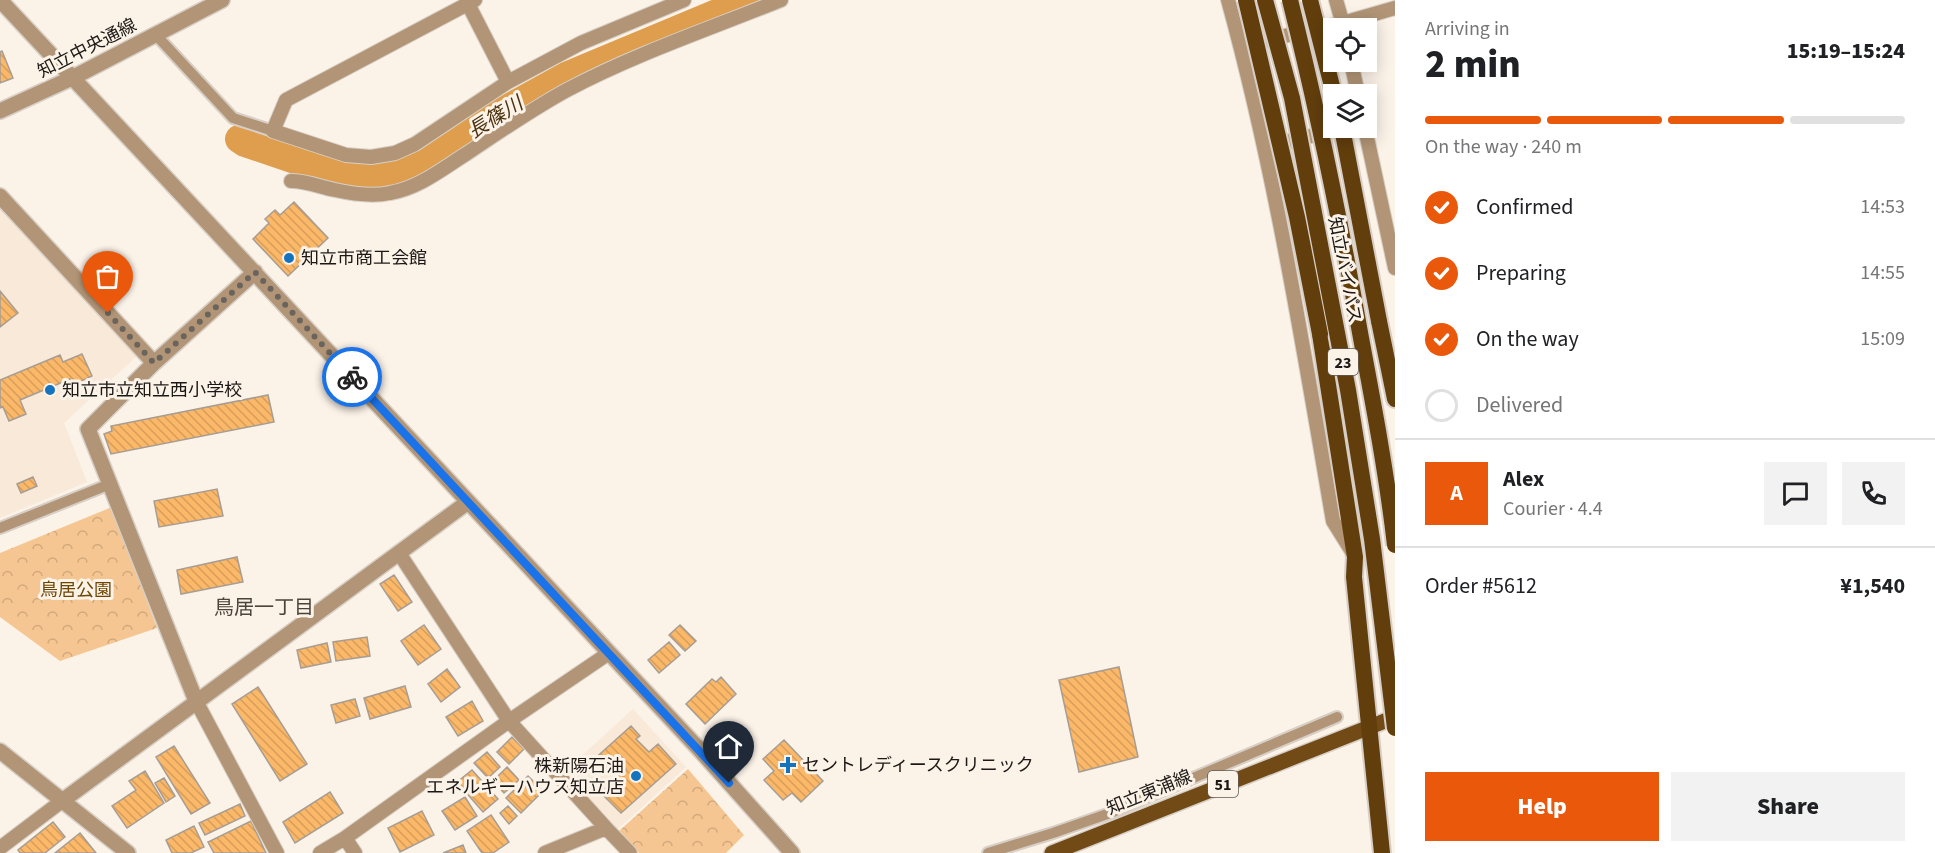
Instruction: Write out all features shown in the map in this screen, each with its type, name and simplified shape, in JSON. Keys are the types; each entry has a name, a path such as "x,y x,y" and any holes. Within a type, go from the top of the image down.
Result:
{"highway":[{"path":"1246,0 1290,184 1320,333 1355,557 1355,587 1382,853"},
{"name":"知立バイパス","path":"1265,0 1292,98 1348,390 1372,538 1395,728"},
{"name":"知立バイパス","path":"1290,0 1312,86 1342,231 1371,391 1395,545"},
{"path":"1310,0 1331,84"},
{"path":"1345,138 1395,399"}],"main road":[{"name":"知立東浦線","path":"1052,853 1395,717"}],"street":[{"path":"0,0 609,653 792,853"},
{"name":"知立中央通線","path":"0,111 72,78 222,0"},
{"path":"156,34 233,118 346,155 371,157 395,153 415,144 508,82 581,43 684,0"},
{"path":"291,181 364,195 390,193 411,187 435,175 565,91 595,76 781,0"},
{"path":"1228,0 1241,45 1264,147 1302,340 1333,521 1355,557"},
{"path":"1336,0 1342,18"},
{"path":"273,131 286,100 469,1 508,82"},
{"path":"1367,18 1395,8"},
{"path":"1241,45 1323,30"},
{"path":"1264,147 1323,133"},
{"path":"1367,138 1395,268"},
{"path":"0,196 154,363"},
{"path":"255,272 154,363 88,429 196,701 277,853"},
{"path":"0,528 110,484"},
{"path":"0,848 468,502"},
{"path":"399,553 509,721 630,853"},
{"path":"320,853 345,838 609,653"},
{"path":"988,853 1113,812 1337,717"},
{"path":"0,751 128,853"},
{"path":"545,853 606,828"},
{"path":"345,838 355,853"}],"shaded area":[{"name":"知立市立知立西小学校","path":"0,207 137,356 64,423 87,482 0,518"},
{"name":"株新陽石油 エネルギーハウス知立店","path":"633,709 686,767 617,830 564,772"}],"green space":[{"name":"鳥居公園","path":"112,507 157,628 60,661 0,617 0,553"},
{"path":"688,769 744,835 726,853 639,853 619,831"}],"building":[{"path":"2,51 13,78 0,83 0,52"},
{"name":"知立市商工会館","path":"294,202 328,238 288,276 253,239 269,223 265,219 275,210 280,215"},
{"path":"0,291 18,313 0,327"},
{"path":"82,354 92,376 73,385 70,379 20,400 26,414 9,421 3,407 0,408 0,380 60,355 63,362"},
{"path":"268,395 274,422 111,454 104,434 112,431 111,426"},
{"path":"33,477 37,486 21,493 17,484"},
{"path":"217,489 223,516 159,527 154,501"},
{"path":"237,557 243,582 181,594 177,570"},
{"path":"394,575 412,602 398,611 380,584"},
{"path":"424,625 441,649 418,665 401,641"},
{"path":"680,625 696,641 685,651 669,635"},
{"path":"367,637 370,656 336,661 333,642"},
{"path":"669,642 680,655 659,673 648,660"},
{"path":"327,643 331,662 301,668 297,650"},
{"path":"1119,667 1138,757 1079,772 1059,680"},
{"path":"447,669 460,687 441,702 428,684"},
{"path":"721,677 736,694 705,724 686,704 712,679 716,682"},
{"path":"405,686 411,707 370,719 364,698"},
{"path":"258,687 307,764 280,781 232,704"},
{"path":"355,699 360,716 336,723 331,705"},
{"path":"472,701 483,721 458,736 446,717"},
{"path":"631,726 640,736 636,739 649,752 658,744 676,764 621,813 601,793 626,769 619,761 604,775 591,762"},
{"path":"512,737 524,749 509,764 497,752"},
{"name":"セントレディースクリニック","path":"784,740 823,781 801,802 792,793 783,800 764,780 774,771 763,759"},
{"path":"174,746 210,803 191,814 156,757"},
{"path":"487,752 500,767 488,778 474,763"},
{"path":"507,767 519,780 504,793 493,781"},
{"path":"472,770 498,799 483,812 457,782"},
{"path":"145,771 164,803 127,828 112,806 136,790 129,781"},
{"path":"528,776 543,791 521,813 506,798"},
{"path":"164,778 175,796 166,802 155,783"},
{"path":"330,792 343,813 295,843 283,822"},
{"path":"465,797 477,816 455,830 442,811"},
{"path":"240,804 245,816 205,835 199,823"},
{"path":"508,806 517,816 509,824 500,813"},
{"path":"422,811 434,835 400,852 388,828"},
{"path":"491,815 509,842 493,853 482,853 467,831"},
{"path":"251,821 266,853 214,853 208,842"},
{"path":"53,822 65,837 45,853 20,853 18,850"},
{"path":"194,826 204,847 191,853 172,853 166,840"},
{"path":"80,833 96,853 55,853"},
{"path":"463,845 466,853 443,853"}],"waterway":[{"name":"長篠川","path":"239,139 339,175 381,177 417,167 499,113 566,76 748,0"}],"way so far":[{"path":"108,313 154,363 255,272 352,377"}],"place":[{"name":"知立市商工会館","path":"289,258"},
{"name":"知立市立知立西小学校","path":"50,390"},
{"name":"セントレディースクリニック","path":"788,765"},
{"name":"株新陽石油 エネルギーハウス知立店","path":"636,776"}],"district":[{"name":"鳥居一丁目","path":"264,607"}],"route":[{"path":"352,377 729,783"}]}
